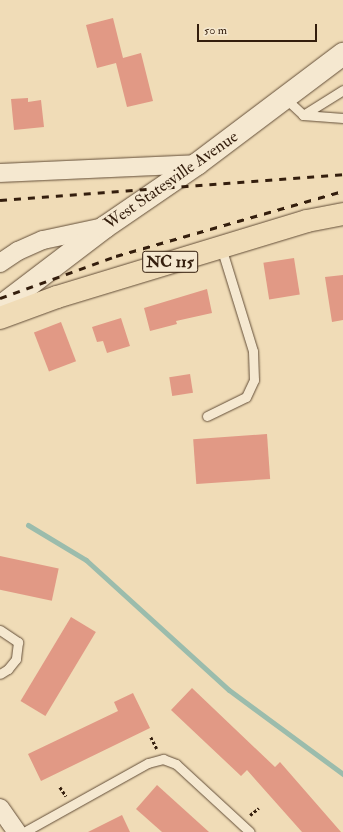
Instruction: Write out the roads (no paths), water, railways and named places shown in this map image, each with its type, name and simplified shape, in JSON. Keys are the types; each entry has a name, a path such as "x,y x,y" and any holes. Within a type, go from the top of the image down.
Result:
{"main road":[{"name":"NC 115","path":"0,318 57,297 221,247 307,221 343,214"}],"street":[{"name":"West Statesville Avenue","path":"0,307 105,227 197,164 343,54"},
{"path":"0,174 197,164"},
{"path":"0,263 18,251 43,240 105,227"},
{"path":"0,808 17,832"}],"lane":[{"path":"302,115 343,90"},
{"path":"285,98 302,115 343,118"},
{"path":"207,416 246,397 254,380 253,351 221,247"},
{"path":"0,630 18,642 16,659 8,669 0,674"},
{"path":"24,832 148,763 163,759 176,764 250,832"}],"waterway":[{"path":"28,525 86,560 229,690 343,774"}],"railway":[{"path":"0,200 343,174"},
{"path":"0,298 116,256 343,191"}]}
